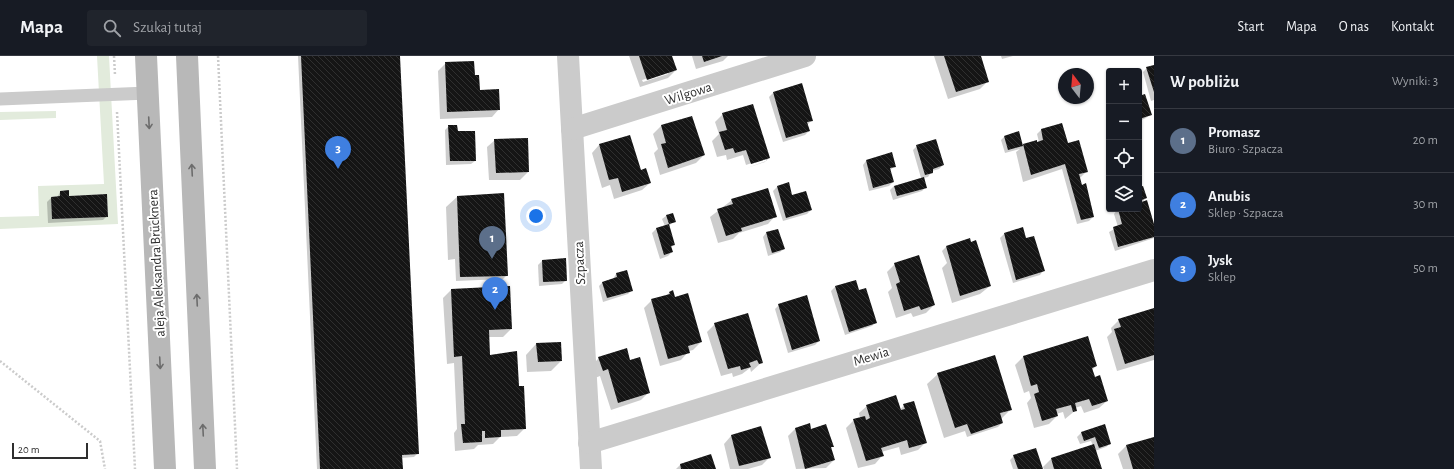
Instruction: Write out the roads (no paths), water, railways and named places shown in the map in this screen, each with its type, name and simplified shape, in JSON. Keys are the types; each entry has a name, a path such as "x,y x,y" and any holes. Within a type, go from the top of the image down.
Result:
{"main road":[{"name":"aleja Aleksandra Brücknera","path":"146,56 165,469"},
{"path":"186,56 205,469"}],"street":[{"name":"Szpacza","path":"568,56 591,469"},
{"name":"Wilgowa","path":"572,129 805,56"},
{"name":"Mewia","path":"589,443 1154,270"}],"lane":[{"path":"0,99 148,94"}],"place":[{"name":"Jysk","path":"338,169"},
{"name":"Promasz","path":"492,259"},
{"name":"Anubis","path":"495,310"}]}
